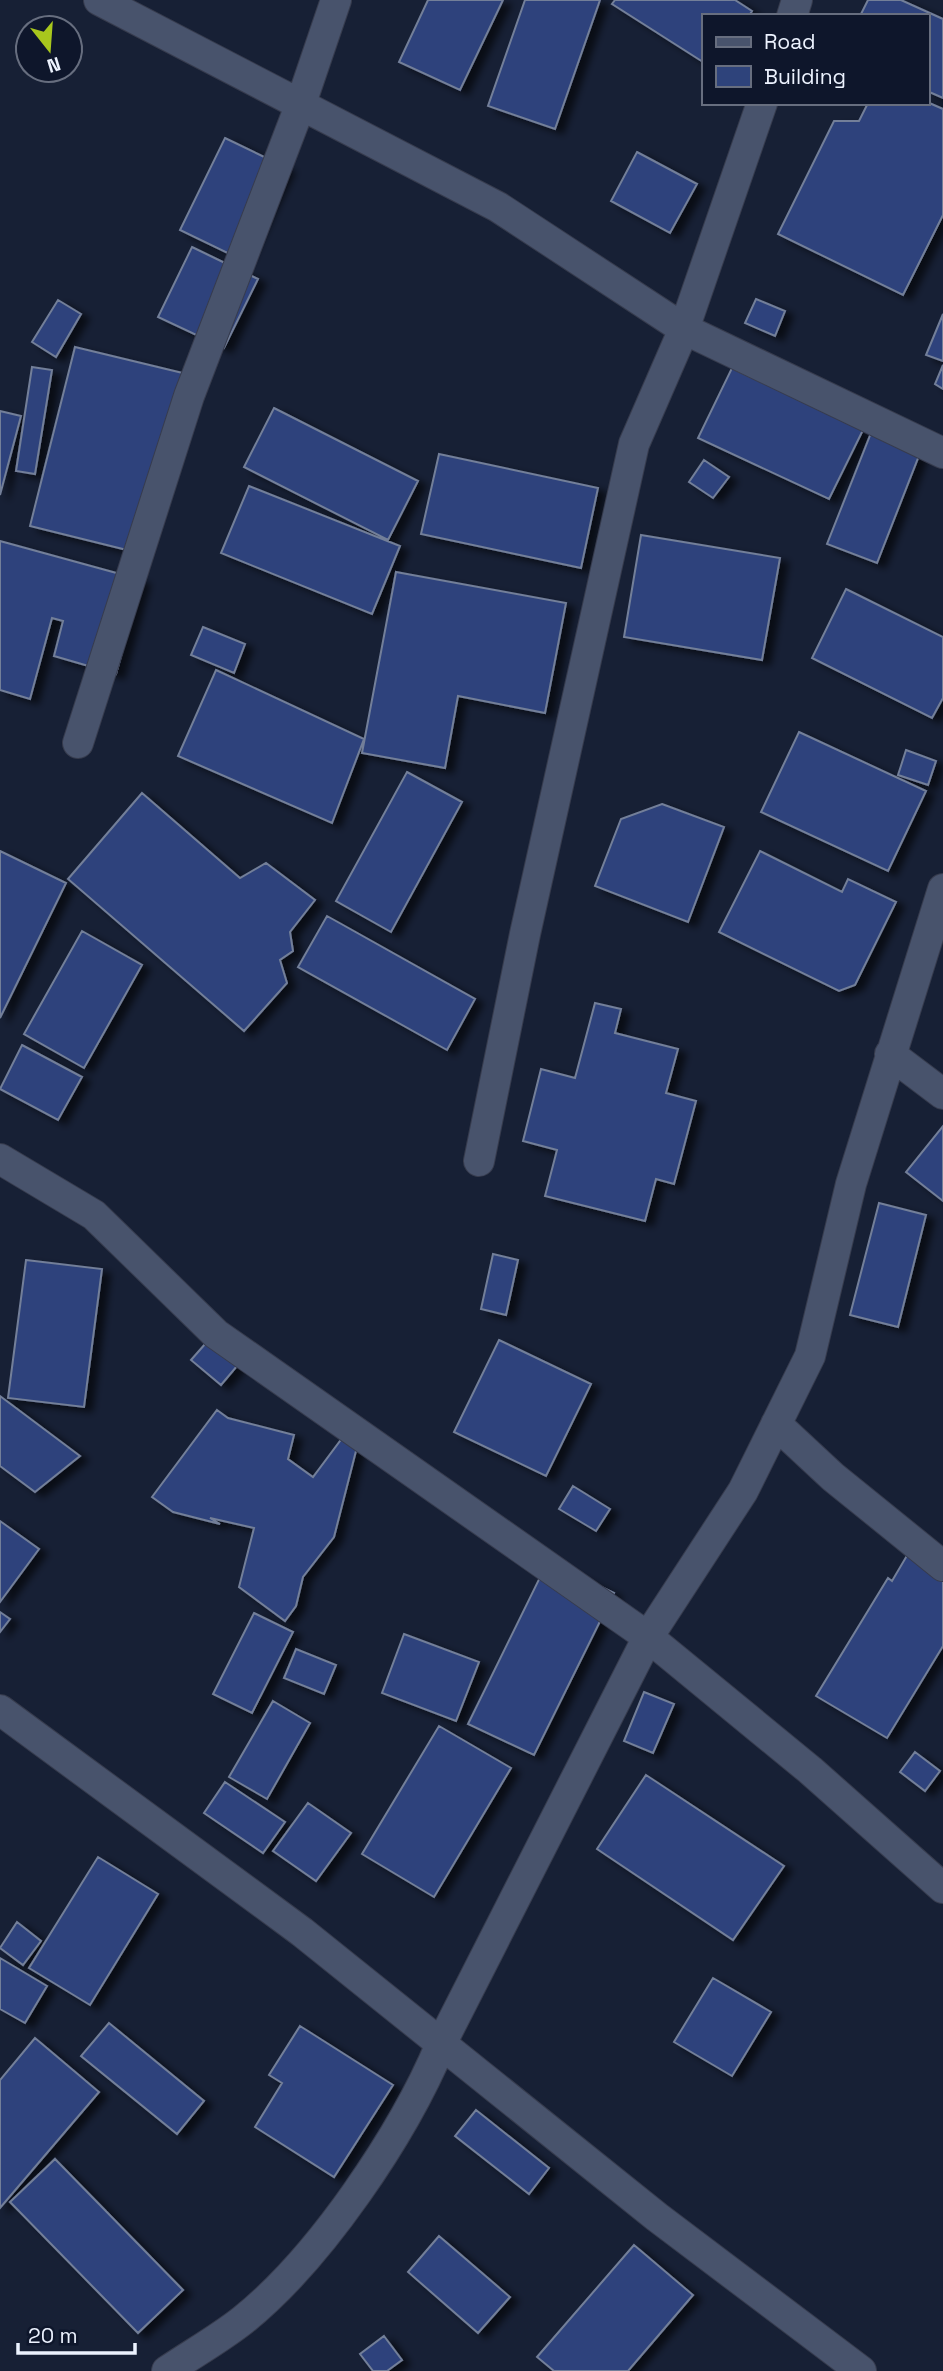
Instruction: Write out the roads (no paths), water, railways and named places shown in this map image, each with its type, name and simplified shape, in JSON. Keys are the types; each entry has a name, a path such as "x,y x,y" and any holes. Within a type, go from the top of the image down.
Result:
{"street":[{"path":"99,0 498,207 684,328 943,453"},
{"path":"78,743 189,396 300,106 336,0"},
{"path":"479,1161 525,934 634,444 684,328 761,105"},
{"path":"167,2371 243,2320 301,2266 368,2174 425,2081 441,2044 648,1637 743,1491 810,1356 850,1184 943,889"},
{"path":"890,1054 943,1094"},
{"path":"0,1159 94,1215 216,1334 648,1637 810,1770 943,1888"},
{"path":"776,1424 833,1477 943,1566"},
{"path":"0,1710 302,1932 657,2217 861,2371"}]}
